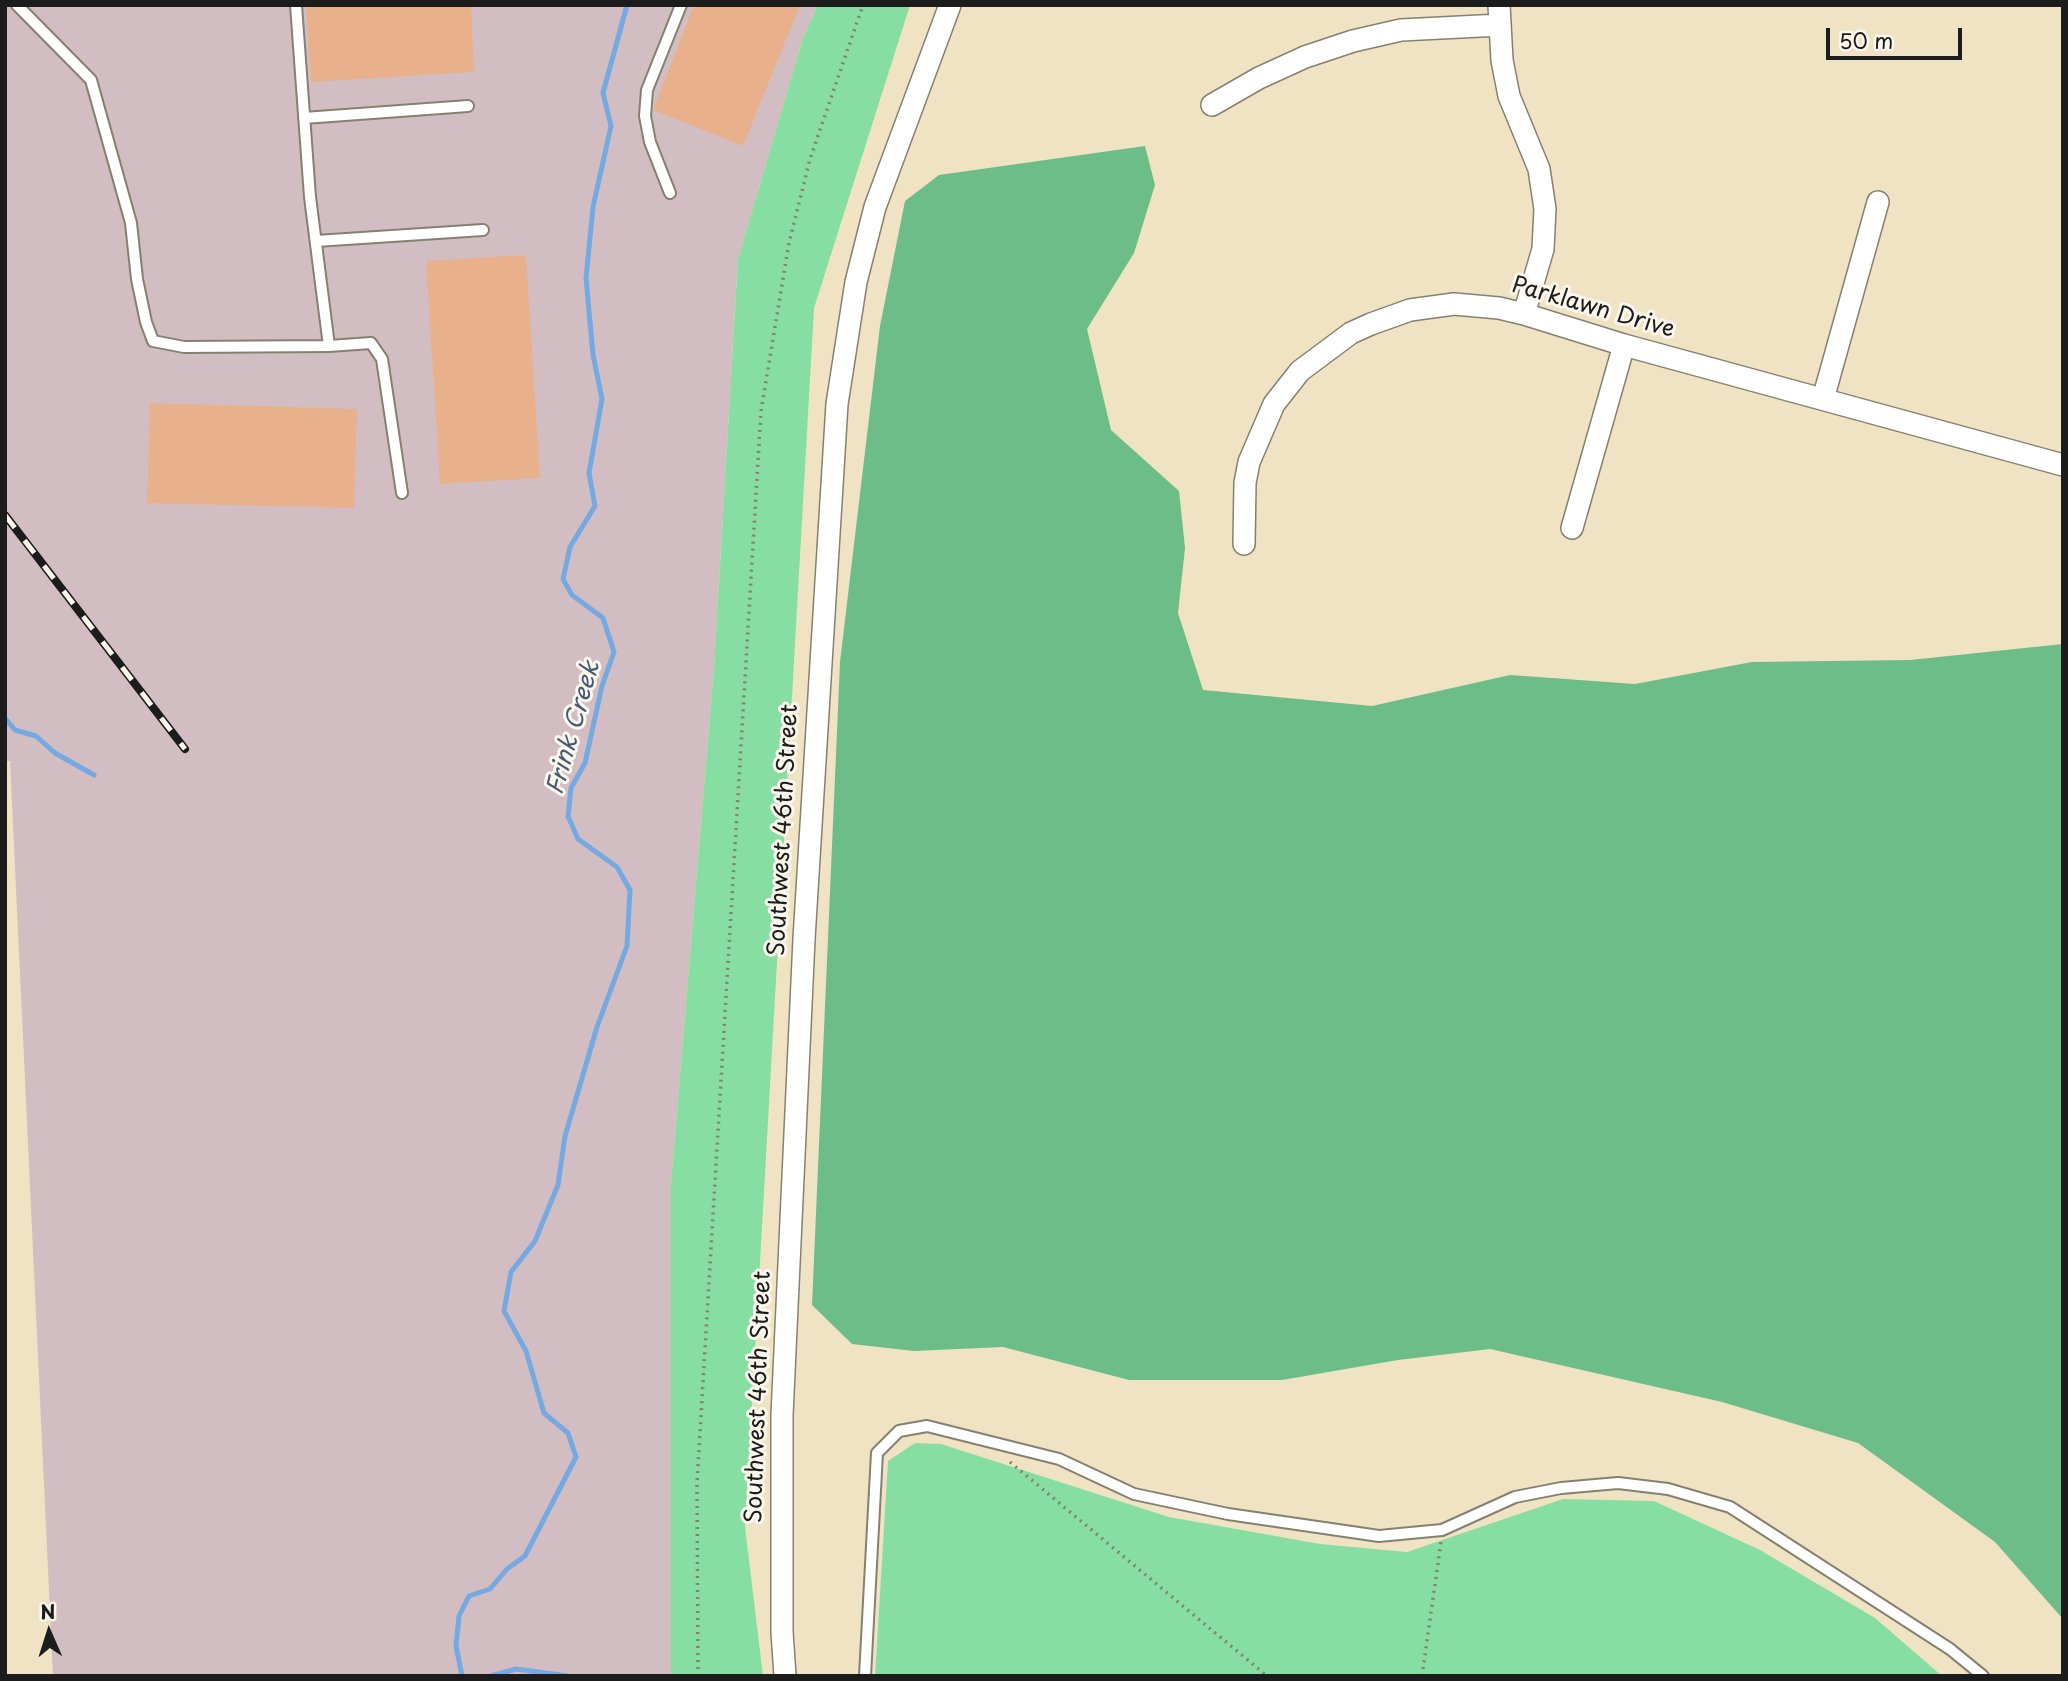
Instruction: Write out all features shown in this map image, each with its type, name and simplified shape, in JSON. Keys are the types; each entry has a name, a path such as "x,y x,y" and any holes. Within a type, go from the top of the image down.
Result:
{"street":[{"name":"Southwest 46th Street","path":"785,1676 782,1632 782,1415 805,925 837,404 856,282 875,207 950,5"},
{"path":"1212,104 1259,78 1353,41 1401,30 1499,15 1502,60 1509,96 1539,169 1545,209 1543,249 1524,314"},
{"path":"1823,399 1878,202"},
{"name":"Parklawn Drive","path":"1244,544 1245,483 1264,423 1287,387 1316,356 1351,332 1410,310 1454,304 1499,308 1524,314 1624,345 2063,465"},
{"path":"1572,528 1624,345"}],"lane":[{"path":"17,5 91,80 131,223 137,279 153,341 184,347 329,346 371,343 382,359 402,493"},
{"path":"296,5 303,118 329,346"},
{"path":"670,192 650,142 645,116 647,90 681,5"},
{"path":"303,118 468,106"},
{"path":"316,241 483,230"},
{"path":"865,1676 877,1453 899,1431 927,1426 1059,1459 1134,1494 1228,1514 1379,1536 1442,1530 1515,1497 1562,1488 1618,1483 1668,1489 1730,1507 1951,1649 1983,1676"}],"path":[{"path":"698,1676 697,1483 761,411 789,243 810,159 863,5"},
{"path":"985,1441 1267,1676"},
{"path":"1422,1676 1442,1530"}],"shaded area":[{"path":"5,5 818,5 803,38 738,259 714,668 671,1184 671,1676 53,1676 10,761 5,761"}],"green space":[{"path":"818,5 910,5 814,308 745,1527 763,1676 671,1676 671,1184 714,668 738,259 803,38"},
{"path":"1145,146 1155,185 1134,253 1087,329 1111,430 1179,491 1185,548 1178,613 1203,690 1372,706 1510,675 1635,684 1752,662 1910,660 2063,644 2063,1619 1995,1542 1858,1443 1722,1402 1490,1349 1398,1360 1282,1380 1129,1380 1003,1347 914,1351 852,1344 812,1305 840,662 880,326 905,201 939,175"},
{"path":"915,1443 941,1444 1169,1517 1320,1544 1407,1552 1563,1499 1654,1501 1760,1550 1875,1618 1942,1676 875,1676 888,1461"}],"building":[{"path":"306,5 471,5 474,72 311,82"},
{"path":"694,5 800,5 743,146 653,110"},
{"path":"526,255 540,478 440,484 426,261"},
{"path":"150,403 357,409 354,508 147,503"}],"waterway":[{"name":"Frink Creek","path":"462,1676 456,1646 459,1616 469,1596 490,1589 507,1569 525,1556 576,1457 568,1433 544,1413 526,1351 504,1311 511,1272 535,1241 558,1185 565,1136 597,1027 627,946 630,890 617,867 578,839 568,816 571,788 585,763 602,686 614,652 603,618 572,595 563,579 570,547 595,506 589,473 602,399 593,355 586,278 593,207 611,126 603,93 627,5"},
{"path":"5,718 15,730 36,736 55,753 94,775"},
{"name":"Frink Creek","path":"491,1676 516,1669 568,1676"}],"railway":[{"path":"5,515 185,749"}]}
